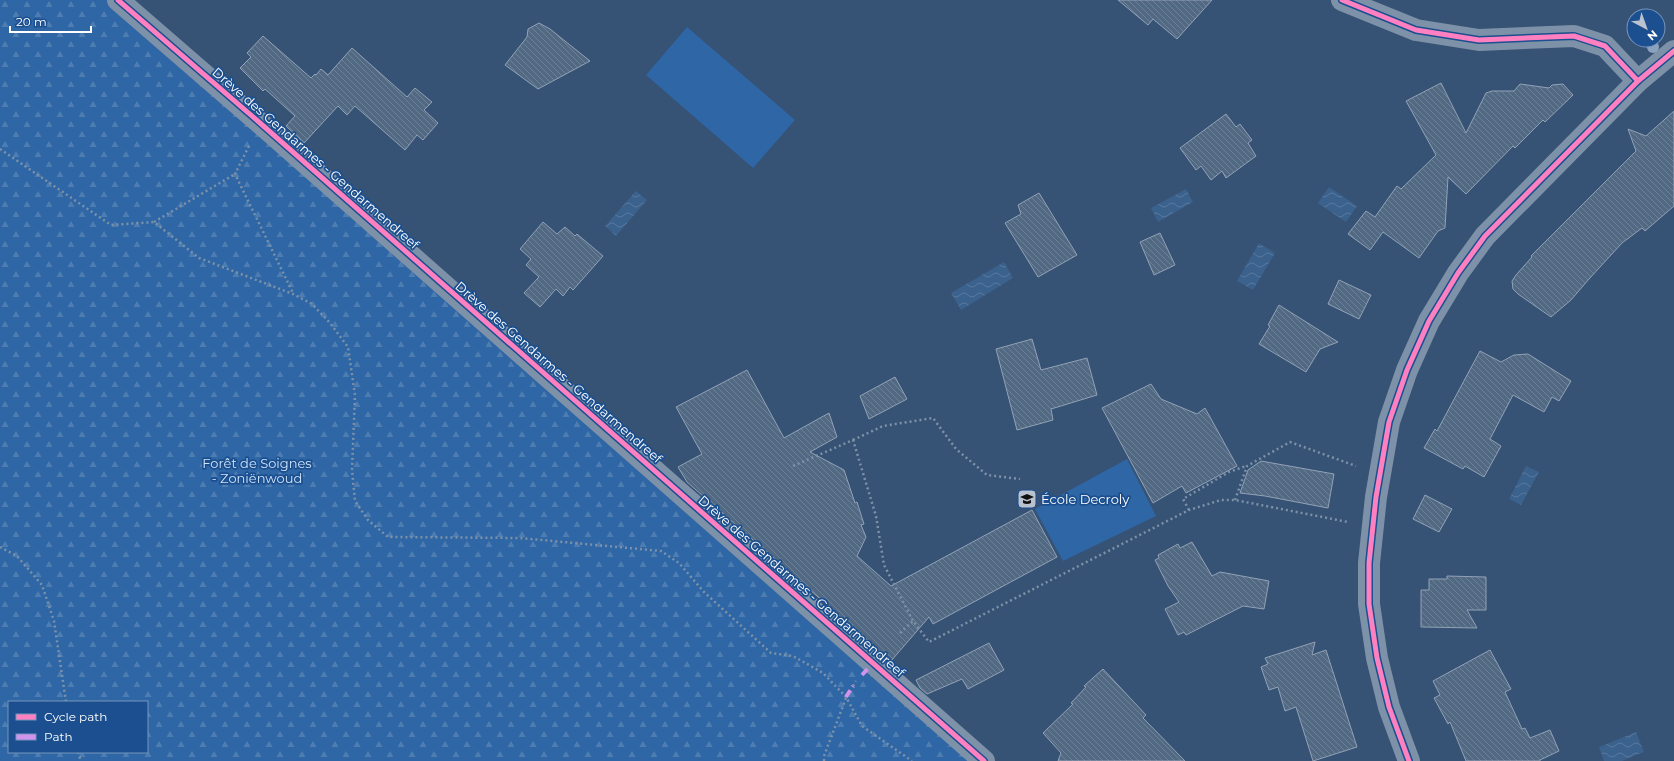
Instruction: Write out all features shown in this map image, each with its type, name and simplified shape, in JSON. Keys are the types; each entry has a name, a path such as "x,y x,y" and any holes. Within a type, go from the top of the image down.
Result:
{"street":[{"name":"Drève des Gendarmes - Gendarmendreef","path":"118,0 260,123 984,761"},
{"path":"1342,0 1416,30 1471,39 1478,40 1574,36 1605,46 1638,81"},
{"path":"1409,761 1390,707 1377,658 1369,604 1368,563 1389,422 1407,370 1429,321 1458,273 1485,236 1638,81 1674,51"}],"path":[{"path":"0,149 111,225 154,222 235,174 260,123"},
{"path":"235,174 293,294"},
{"path":"154,222 199,258 293,294 312,304 330,323 348,347 355,395 352,470 355,501 368,520 388,537 520,538 661,551 679,563 704,592 771,653 794,656 824,673 846,697 862,726 912,761"},
{"path":"793,466 883,426 934,418 956,449 987,475 1020,479"},
{"path":"853,440 876,516 884,565 913,621 929,642 1189,510 1221,500 1235,500 1348,522"},
{"path":"1189,510 1183,499 1229,472 1247,466 1290,442 1356,466"},
{"path":"1235,500 1247,466"},
{"path":"0,547 17,556 42,584 54,621 66,701"},
{"path":"900,633 913,621"},
{"path":"824,761 824,756 846,697"}],"green space":[{"name":"Forêt de Soignes - Zoniënwoud","path":"0,0 108,0 978,761 0,761"},
{"path":"687,27 795,120 753,168 646,75"},
{"path":"1127,459 1156,516 1063,561 1035,509"}],"water":[{"path":"1329,187 1357,206 1346,222 1318,203"},
{"path":"1186,189 1193,202 1158,222 1151,208"},
{"path":"636,191 647,200 616,236 605,226"},
{"path":"1259,243 1275,253 1253,290 1237,281"},
{"path":"1004,262 1013,278 961,310 951,293"},
{"path":"1526,466 1539,472 1521,505 1509,499"},
{"path":"1636,732 1644,752 1622,761 1604,761 1599,747"}],"building":[{"path":"1118,0 1212,0 1177,39 1153,19 1148,25"},
{"path":"539,23 550,29 590,61 538,89 505,65 527,37 528,29"},
{"path":"263,36 311,78 321,69 328,75 352,48 407,97 415,88 432,102 424,110 438,123 423,140 417,135 405,150 355,106 347,115 338,106 304,143 286,126 295,116 265,89 263,91 240,68 251,57 247,53"},
{"path":"1441,83 1466,133 1486,93 1492,91 1514,91 1520,84 1549,88 1552,85 1563,84 1573,95 1545,122 1543,120 1515,148 1513,146 1466,194 1448,177 1445,228 1438,231 1419,258 1383,232 1370,250 1348,234 1366,211 1375,217 1397,186 1401,189 1436,155 1406,101"},
{"path":"1674,111 1674,206 1645,231 1642,228 1622,243 1571,300 1551,317 1518,294 1513,289 1512,281 1532,257 1531,256 1636,151 1628,129 1646,136"},
{"path":"1226,114 1236,127 1240,124 1252,140 1248,143 1256,156 1226,178 1222,171 1211,180 1201,166 1196,170 1180,148"},
{"path":"1039,193 1077,255 1038,277 1005,223 1021,214 1018,205"},
{"path":"543,222 557,234 565,227 575,236 577,234 603,256 573,290 570,287 563,296 556,289 540,307 524,293 539,277 526,265 531,259 520,249"},
{"path":"1160,233 1175,265 1154,275 1140,242"},
{"path":"1339,280 1371,295 1359,319 1328,304"},
{"path":"1279,305 1338,342 1320,349 1306,372 1259,344 1270,326 1268,325"},
{"path":"1032,339 1041,370 1087,358 1097,395 1051,409 1053,420 1017,430 996,349"},
{"path":"1480,351 1501,362 1514,355 1528,354 1571,381 1559,401 1552,397 1544,412 1513,395 1490,439 1501,446 1484,477 1465,466 1463,469 1424,448 1435,429 1437,431"},
{"path":"747,370 784,438 829,413 837,437 810,452 844,470 855,503 857,502 864,524 861,525 866,537 857,556 891,586 1032,510 1057,557 933,624 929,617 891,661 687,482 678,467 702,454 676,407"},
{"path":"895,377 907,399 869,419 860,396"},
{"path":"1151,384 1161,399 1197,414 1205,408 1237,466 1186,493 1182,486 1153,503 1102,408"},
{"path":"1261,461 1334,474 1328,508 1265,496 1240,493 1248,470"},
{"path":"1425,495 1452,509 1439,532 1413,519"},
{"path":"1192,542 1212,576 1220,572 1269,581 1264,609 1243,606 1186,635 1184,632 1178,635 1165,609 1179,602 1168,586 1155,560 1159,558 1158,555 1178,544 1180,548"},
{"path":"1447,576 1486,577 1486,610 1467,610 1477,628 1421,627 1421,590 1429,590 1429,579 1447,579"},
{"path":"1315,642 1312,655 1326,650 1357,747 1313,761 1296,707 1285,711 1278,687 1269,690 1261,667 1268,664 1265,658"},
{"path":"989,643 1004,670 968,689 962,679 927,694 920,688 916,680"},
{"path":"1490,650 1511,689 1505,692 1522,729 1525,728 1530,738 1550,730 1559,751 1540,761 1466,761 1450,722 1448,724 1434,698 1440,695 1433,681"},
{"path":"1103,669 1146,715 1143,718 1185,761 1058,761 1061,753 1043,733 1073,704 1071,703 1086,687 1084,686"}],"marked path":[{"path":"862,675 872,664"},
{"path":"846,697 853,686"}],"cycle path":[{"path":"118,0 260,123 984,761"},
{"path":"1342,0 1416,30 1479,40 1574,36 1605,46 1638,81"},
{"path":"1409,761 1389,707 1377,658 1369,604 1369,563 1376,497 1389,422 1407,370 1429,321 1458,273 1485,236 1638,81 1674,51"}],"place":[{"name":"École Decroly","path":"1027,499"}]}
